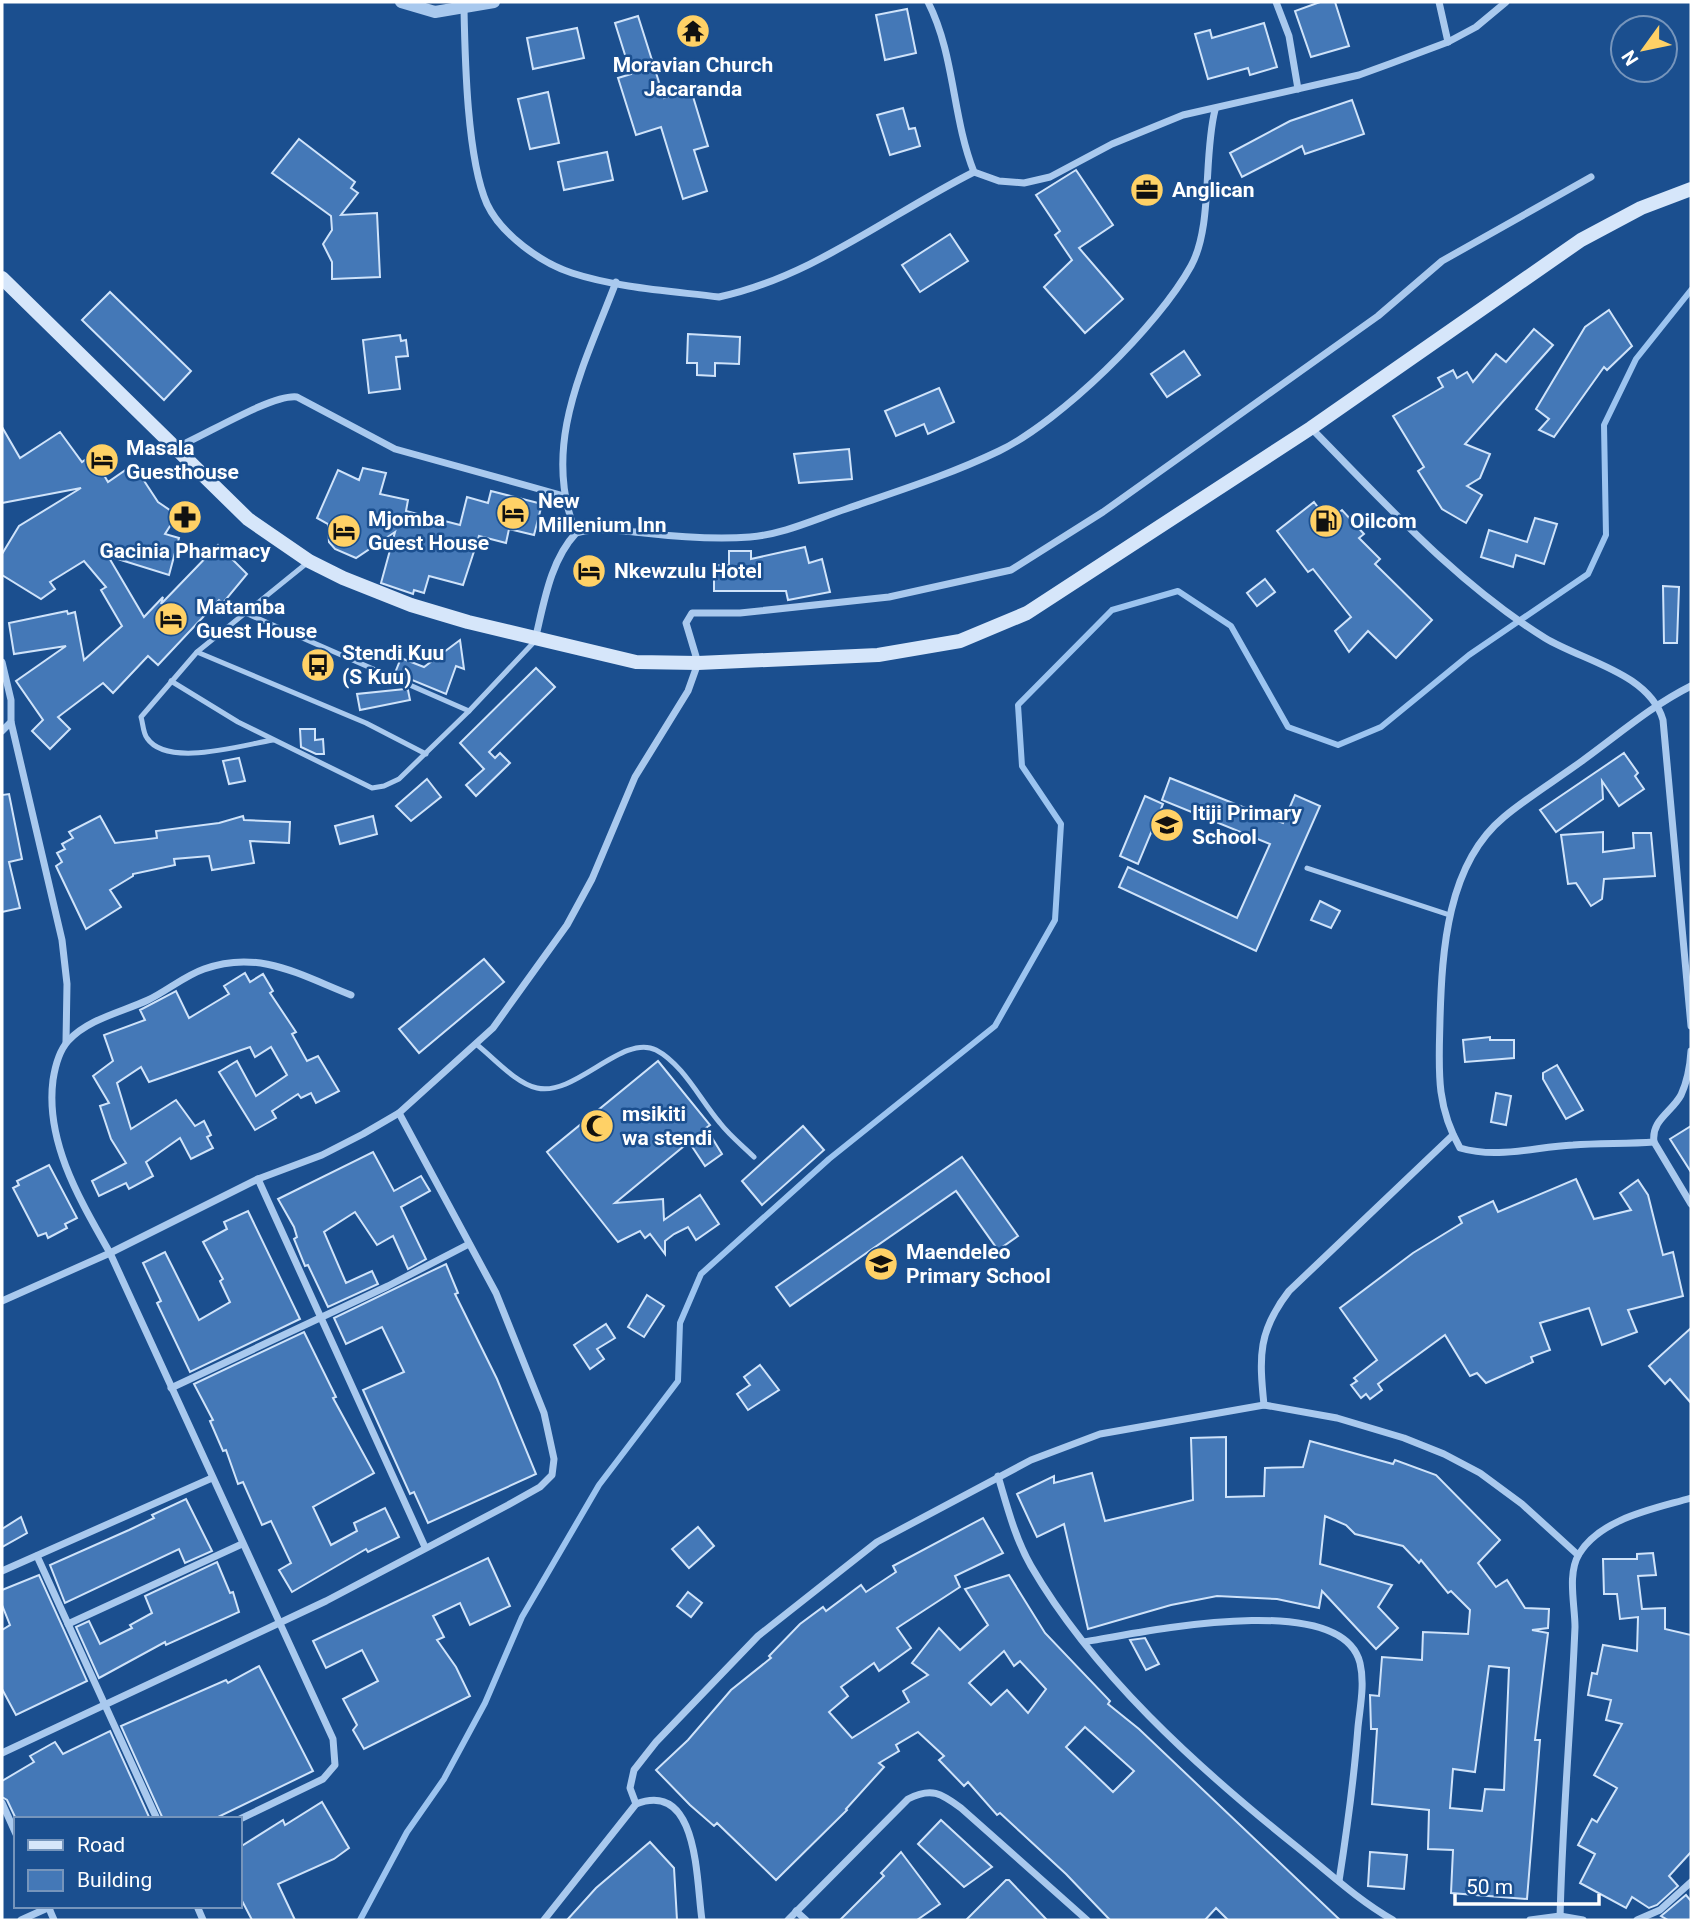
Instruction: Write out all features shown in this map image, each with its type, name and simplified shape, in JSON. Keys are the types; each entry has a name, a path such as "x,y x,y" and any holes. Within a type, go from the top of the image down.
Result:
{"main road":[{"path":"2,278 248,519 309,561 343,578 411,605 535,641 636,662 698,663 770,658 878,656 960,641 1027,613 1311,428 1581,240 1641,208 1691,188"}],"street":[{"path":"401,2 435,12 495,2"},
{"path":"928,2 942,29 952,95 974,172"},
{"path":"1276,2 1289,36 1298,89"},
{"path":"1439,2 1448,42"},
{"path":"464,9 470,116 478,174 487,205 506,229 530,251 572,273 719,297 742,292 819,259 924,197 974,172 999,181 1024,183 1050,177 1144,130 1183,115 1215,110 1359,75 1448,42 1476,27 1506,2"},
{"path":"535,641 547,589 562,547 576,533 613,530 718,538 773,534 936,479 1000,451 1038,428 1122,354 1149,325 1192,264 1205,220 1209,132 1215,110"},
{"path":"2,1301 110,1254 258,1179 322,1155 399,1113 493,1028 567,925 592,879 635,777 678,712 698,663 686,623 692,613 740,613 889,597 1011,570 1114,504 1378,316 1442,261 1591,177"},
{"path":"576,533 561,478 565,422 616,282"},
{"path":"177,447 212,433 268,402 288,396 297,397 395,449 564,496"},
{"path":"1311,428 1408,527 1484,593 1545,638 1644,688 1658,703 1663,720 1677,847 1691,1026"},
{"path":"2,662 11,700 11,722 62,940 67,984 66,1042 55,1066 50,1108 54,1137 332,1739 335,1765 323,1779 242,1818"},
{"path":"1654,1142 1573,1145 1510,1154 1476,1153 1460,1148 1445,1119 1439,1057 1440,1007 1450,915 1460,875 1475,849 1502,818 1658,703 1691,686"},
{"path":"2,731 11,722"},
{"path":"66,1042 86,1026 158,995 201,970 236,960 269,962 351,995"},
{"path":"1691,1051 1690,1077 1679,1099 1655,1126 1654,1142 1691,1204"},
{"path":"2,1753 326,1601 540,1487 552,1475 554,1459 544,1413 496,1293 399,1113"},
{"path":"1264,1405 1261,1370 1263,1338 1272,1313 1289,1292 1453,1135"},
{"path":"258,1179 425,1547"},
{"path":"171,1388 388,1286 469,1244"},
{"path":"636,1804 630,1788 634,1770 656,1742 758,1636 877,1542 998,1476 1100,1434 1264,1405 1337,1418 1444,1454 1480,1474 1522,1504 1578,1555"},
{"path":"998,1476 1011,1520 1030,1564 1084,1642 1119,1685 1199,1765 1339,1881 1393,1920"},
{"path":"2,1571 212,1478"},
{"path":"1560,1918 1575,1625 1574,1568 1578,1555 1590,1540 1616,1523 1691,1498"},
{"path":"68,1624 242,1544"},
{"path":"37,1556 156,1817"},
{"path":"1084,1642 1230,1619 1319,1627 1348,1642 1360,1662 1362,1686 1353,1795 1339,1881"},
{"path":"789,1920 908,1799 923,1791 944,1795 961,1808 1087,1920"},
{"path":"544,1920 636,1804 654,1797 666,1801 684,1817 691,1844 702,1920"},
{"path":"2,1803 14,1830"},
{"path":"1637,1920 1660,1909 1691,1882"},
{"path":"21,1920 47,1908"},
{"path":"796,1912 806,1920"},
{"path":"1530,1920 1583,1920"}],"lane":[{"path":"273,740 180,755 159,750 146,737 141,717 197,652 309,561"},
{"path":"243,612 469,711"},
{"path":"171,681 273,740 372,788 399,779 469,711 535,641"},
{"path":"197,652 366,723 426,754"},
{"path":"1307,869 1450,915"},
{"path":"476,1044 519,1078 537,1088 555,1086 593,1071 624,1052 641,1048 656,1050 678,1070 722,1126 754,1157"}],"building":[{"path":"1320,2 1335,2 1349,46 1311,57 1295,11"},
{"path":"907,9 916,53 885,60 876,15"},
{"path":"638,16 664,98 691,90 708,146 694,150 707,191 683,199 661,127 636,135 618,78 631,74 615,23"},
{"path":"1264,23 1277,67 1250,75 1248,68 1208,79 1195,34 1210,30 1212,38"},
{"path":"577,28 584,58 533,69 527,38"},
{"path":"548,92 559,143 530,149 518,99"},
{"path":"1352,100 1364,134 1305,154 1302,146 1242,177 1230,153 1290,121"},
{"path":"903,108 909,129 915,128 920,146 890,155 877,115"},
{"path":"299,139 355,182 351,188 358,193 341,215 377,213 380,277 332,279 332,262 323,244 332,230 331,216 272,173"},
{"path":"607,152 613,180 564,190 558,162"},
{"path":"1076,170 1113,225 1079,248 1123,299 1085,333 1044,287 1072,260 1055,235 1060,231 1036,195"},
{"path":"950,234 968,261 920,292 902,265"},
{"path":"110,292 191,371 164,400 82,320"},
{"path":"1609,310 1632,346 1607,370 1604,367 1554,437 1539,430 1549,419 1536,409 1585,327"},
{"path":"1534,329 1553,345 1465,444 1490,454 1480,478 1467,486 1482,495 1466,523 1442,509 1418,471 1424,467 1393,416 1443,387 1438,378 1453,370 1457,378 1467,372 1473,382 1496,354 1506,362"},
{"path":"688,334 740,337 739,364 715,363 715,376 697,375 697,363 687,363"},
{"path":"400,335 401,341 406,340 408,356 396,357 400,389 369,393 363,340"},
{"path":"1184,351 1200,375 1167,397 1151,374"},
{"path":"939,388 954,422 928,434 924,424 896,436 885,411"},
{"path":"2,427 20,458 60,432 82,462 92,455 108,482 130,467 134,473 137,470 158,502 177,515 165,534 179,538 169,575 108,556 144,617 163,597 161,604 218,545 247,574 223,603 219,600 158,665 148,656 113,693 103,683 58,717 70,729 50,749 32,731 43,720 16,681 66,646 14,654 9,623 67,611 68,614 75,612 84,660 122,626 101,590 106,587 84,561 50,582 55,589 41,599 2,575 2,554 19,526 81,488 2,503"},
{"path":"849,449 852,479 799,483 794,454"},
{"path":"363,468 386,473 380,494 408,500 406,511 460,525 467,497 488,503 491,491 542,504 534,535 509,529 506,543 479,536 463,585 429,576 424,593 414,590 413,594 381,583 395,532 356,558 335,549 329,542 328,524 317,518 338,470 359,480"},
{"path":"1314,502 1328,521 1342,510 1364,534 1359,538 1380,559 1375,564 1432,620 1396,658 1368,631 1349,652 1335,631 1351,617 1313,569 1308,572 1277,531"},
{"path":"1535,518 1557,524 1544,564 1516,555 1513,567 1481,557 1489,530 1527,542"},
{"path":"805,547 809,563 822,559 830,592 788,600 786,591 714,591 714,565 729,565 729,551 751,551 751,559"},
{"path":"1265,579 1275,592 1257,606 1247,593"},
{"path":"1663,586 1679,587 1677,643 1664,643"},
{"path":"460,640 464,669 456,666 446,694 395,673 401,658 424,667"},
{"path":"536,668 555,687 489,752 495,758 500,753 510,763 476,796 466,785 484,769 460,743"},
{"path":"408,690 410,700 360,710 357,694"},
{"path":"300,729 315,729 315,740 323,739 324,754 316,754 301,747"},
{"path":"1624,753 1638,773 1635,776 1644,789 1619,806 1602,781 1603,799 1556,832 1540,810"},
{"path":"239,758 245,781 229,784 223,761"},
{"path":"1170,778 1283,823 1295,795 1320,806 1256,951 1119,887 1128,867 1237,918 1270,844 1162,800"},
{"path":"427,779 441,797 411,821 396,806"},
{"path":"9,794 22,859 9,862 20,908 2,912 2,795"},
{"path":"1145,796 1163,804 1138,864 1120,856"},
{"path":"100,816 115,843 157,838 156,831 219,823 243,816 244,820 290,822 289,843 250,841 254,863 212,870 209,856 174,859 175,865 133,874 110,890 121,907 86,929 56,866 62,862 57,853 65,849 62,844 73,838 69,832"},
{"path":"373,816 377,834 340,844 335,826"},
{"path":"1603,832 1603,852 1634,848 1633,833 1651,833 1655,876 1604,879 1602,899 1591,906 1576,883 1568,884 1561,835"},
{"path":"1320,901 1340,911 1331,928 1311,920"},
{"path":"484,959 504,982 419,1053 399,1029"},
{"path":"245,973 250,982 263,974 273,991 270,993 296,1032 292,1034 307,1061 318,1056 339,1091 316,1103 311,1093 301,1098 298,1094 272,1111 276,1118 255,1130 219,1072 237,1061 256,1096 287,1075 271,1047 255,1057 250,1047 149,1082 141,1067 117,1083 131,1129 176,1100 195,1126 204,1121 211,1135 207,1137 213,1148 191,1159 180,1138 146,1162 153,1176 129,1189 126,1183 99,1196 92,1181 126,1163 111,1139 100,1106 109,1103 93,1076 113,1061 104,1035 145,1020 140,1010 176,991 189,1018 229,994 224,986"},
{"path":"1490,1037 1490,1040 1514,1040 1514,1058 1465,1062 1463,1040"},
{"path":"658,1061 710,1125 706,1128 722,1154 705,1166 689,1142 615,1203 663,1199 664,1220 700,1195 719,1224 696,1240 688,1227 674,1234 665,1241 665,1254 650,1234 645,1238 640,1231 618,1242 547,1152"},
{"path":"1557,1065 1583,1110 1566,1119 1543,1079 1543,1073"},
{"path":"1496,1093 1511,1096 1506,1125 1491,1122"},
{"path":"803,1126 824,1150 762,1205 742,1181"},
{"path":"1691,1126 1691,1172 1670,1139"},
{"path":"373,1152 394,1191 421,1176 430,1191 401,1207 426,1259 408,1269 393,1236 377,1245 355,1212 324,1232 346,1283 372,1271 378,1284 328,1307 308,1265 305,1266 294,1239 297,1237 294,1227 278,1199"},
{"path":"962,1157 1018,1236 998,1250 956,1191 790,1306 776,1287"},
{"path":"49,1165 77,1218 65,1224 67,1228 48,1238 46,1233 38,1236 13,1188 19,1185 17,1181"},
{"path":"1576,1179 1594,1219 1631,1210 1620,1193 1638,1180 1648,1195 1663,1255 1673,1252 1683,1296 1628,1310 1637,1332 1602,1345 1589,1308 1540,1323 1550,1350 1531,1357 1533,1362 1486,1383 1477,1373 1470,1376 1445,1335 1378,1384 1382,1390 1370,1399 1366,1394 1361,1398 1351,1385 1357,1381 1354,1378 1377,1360 1340,1308 1413,1253 1462,1223 1459,1217 1493,1201 1498,1212"},
{"path":"248,1211 300,1319 190,1372 157,1303 161,1301 143,1263 165,1252 199,1320 230,1302 220,1281 223,1279 203,1242 227,1229 224,1222"},
{"path":"446,1264 458,1293 455,1294 497,1379 536,1474 428,1523 414,1492 410,1494 363,1390 404,1372 382,1327 346,1344 334,1318"},
{"path":"647,1295 664,1306 644,1337 628,1327"},
{"path":"606,1324 615,1338 597,1349 604,1359 590,1369 574,1345"},
{"path":"1691,1328 1691,1403 1670,1379 1665,1384 1649,1366"},
{"path":"304,1332 336,1397 333,1398 374,1473 313,1507 331,1545 357,1531 354,1523 385,1508 399,1537 368,1552 366,1549 292,1592 279,1570 291,1563 271,1521 262,1525 243,1482 238,1484 226,1450 223,1451 210,1421 213,1420 194,1384"},
{"path":"760,1365 779,1390 748,1410 737,1394 750,1385 744,1377"},
{"path":"1226,1437 1226,1497 1264,1496 1265,1468 1303,1467 1310,1441 1393,1464 1395,1460 1436,1475 1500,1540 1478,1563 1496,1587 1507,1580 1525,1608 1549,1609 1548,1628 1532,1630 1548,1633 1535,1740 1540,1740 1527,1899 1451,1893 1453,1850 1428,1849 1429,1810 1372,1804 1377,1729 1371,1729 1370,1695 1379,1696 1382,1657 1422,1660 1423,1632 1468,1634 1470,1610 1451,1591 1448,1593 1421,1560 1419,1563 1403,1546 1355,1534 1346,1525 1325,1516 1320,1564 1392,1585 1378,1607 1398,1628 1376,1649 1322,1591 1319,1608 1277,1599 1217,1596 1171,1605 1088,1629 1064,1524 1037,1537 1017,1494 1054,1476 1054,1483 1092,1473 1105,1521 1193,1500 1191,1438","holes":["1489,1666 1509,1668 1504,1790 1485,1789 1482,1811 1450,1808 1453,1769 1475,1772"]},
{"path":"186,1499 212,1551 185,1563 179,1549 65,1603 50,1565 154,1518 152,1515"},
{"path":"21,1517 27,1533 2,1547 2,1529"},
{"path":"983,1518 1003,1553 955,1576 960,1587 897,1628 911,1648 879,1671 874,1663 841,1687 848,1696 829,1712 852,1738 909,1702 903,1691 928,1675 912,1663 939,1628 960,1650 988,1625 965,1589 1009,1575 1045,1633 1110,1701 1108,1704 1139,1729 1340,1920 1228,1920 1216,1908 1205,1920 1110,1920 1066,1874 1000,1813 997,1815 968,1782 964,1786 939,1760 944,1756 918,1732 896,1745 899,1751 879,1763 884,1767 847,1810 776,1880 717,1823 714,1826 690,1805 656,1770 688,1740 731,1690 771,1658 769,1656 800,1624 823,1607 826,1611 861,1585 866,1592 896,1572 893,1566","holes":["1004,1651 1014,1666 1020,1661 1046,1689 1028,1713 1007,1690 991,1705 969,1683","1085,1727 1134,1771 1113,1792 1066,1747"]},
{"path":"698,1527 714,1546 689,1568 672,1549"},
{"path":"1653,1553 1656,1575 1638,1576 1642,1609 1665,1608 1665,1629 1691,1635 1691,1852 1669,1876 1678,1886 1657,1905 1649,1908 1632,1897 1626,1908 1580,1883 1595,1854 1578,1845 1592,1819 1597,1822 1617,1788 1594,1775 1622,1724 1606,1720 1611,1700 1588,1695 1592,1673 1597,1674 1603,1645 1637,1651 1638,1617 1620,1619 1617,1594 1604,1594 1603,1559 1637,1559 1637,1554"},
{"path":"488,1558 510,1606 470,1625 460,1603 433,1616 444,1637 437,1640 456,1667 470,1696 364,1749 353,1730 357,1725 343,1699 378,1681 362,1650 326,1668 313,1641"},
{"path":"217,1562 230,1593 233,1592 239,1612 166,1645 165,1642 99,1678 76,1627 89,1621 100,1644 132,1628 130,1625 152,1613 145,1596"},
{"path":"39,1575 87,1681 16,1715 2,1689 2,1630 10,1625 2,1605 2,1590"},
{"path":"688,1592 702,1603 691,1617 677,1606"},
{"path":"1145,1638 1159,1664 1146,1670 1130,1640"},
{"path":"259,1666 313,1771 218,1817 162,1817 121,1726 226,1680 228,1683"},
{"path":"110,1731 149,1817 15,1817 7,1800 2,1797 2,1781 34,1762 30,1756 55,1742 63,1754"},
{"path":"322,1802 349,1848 334,1859 278,1884 295,1920 252,1920 242,1901 242,1846 283,1820 285,1825"},
{"path":"941,1820 992,1867 964,1887 918,1844"},
{"path":"650,1842 674,1868 677,1920 567,1920 596,1888"},
{"path":"901,1852 940,1904 917,1920 840,1920 884,1876 881,1873"},
{"path":"1370,1852 1407,1855 1404,1889 1368,1886"},
{"path":"1009,1880 1047,1920 966,1920"},
{"path":"1686,1895 1691,1901 1691,1920 1668,1920 1661,1916"}],"waterway":[{"path":"360,1920 407,1832 444,1779 485,1703 522,1617 599,1485 678,1381 680,1323 701,1274 829,1159 995,1026 1055,920 1061,824 1022,766 1018,705 1112,610 1178,591 1231,626 1288,727 1338,745 1381,727 1469,655 1588,574 1606,535 1604,425 1636,359 1691,290"}],"place":[{"name":"Moravian Church Jacaranda","path":"693,31"},
{"name":"Anglican","path":"1147,190"},
{"name":"Masala Guesthouse","path":"102,460"},
{"name":"New Millenium Inn","path":"513,513"},
{"name":"Gacinia Pharmacy","path":"185,517"},
{"name":"Oilcom","path":"1326,521"},
{"name":"Mjomba Guest House","path":"344,531"},
{"name":"Nkewzulu Hotel","path":"589,571"},
{"name":"Matamba Guest House","path":"171,619"},
{"name":"Stendi Kuu (S Kuu)","path":"318,665"},
{"name":"Itiji Primary School","path":"1167,825"},
{"name":"msikiti wa stendi","path":"597,1126"},
{"name":"Maendeleo Primary School","path":"881,1264"}]}
